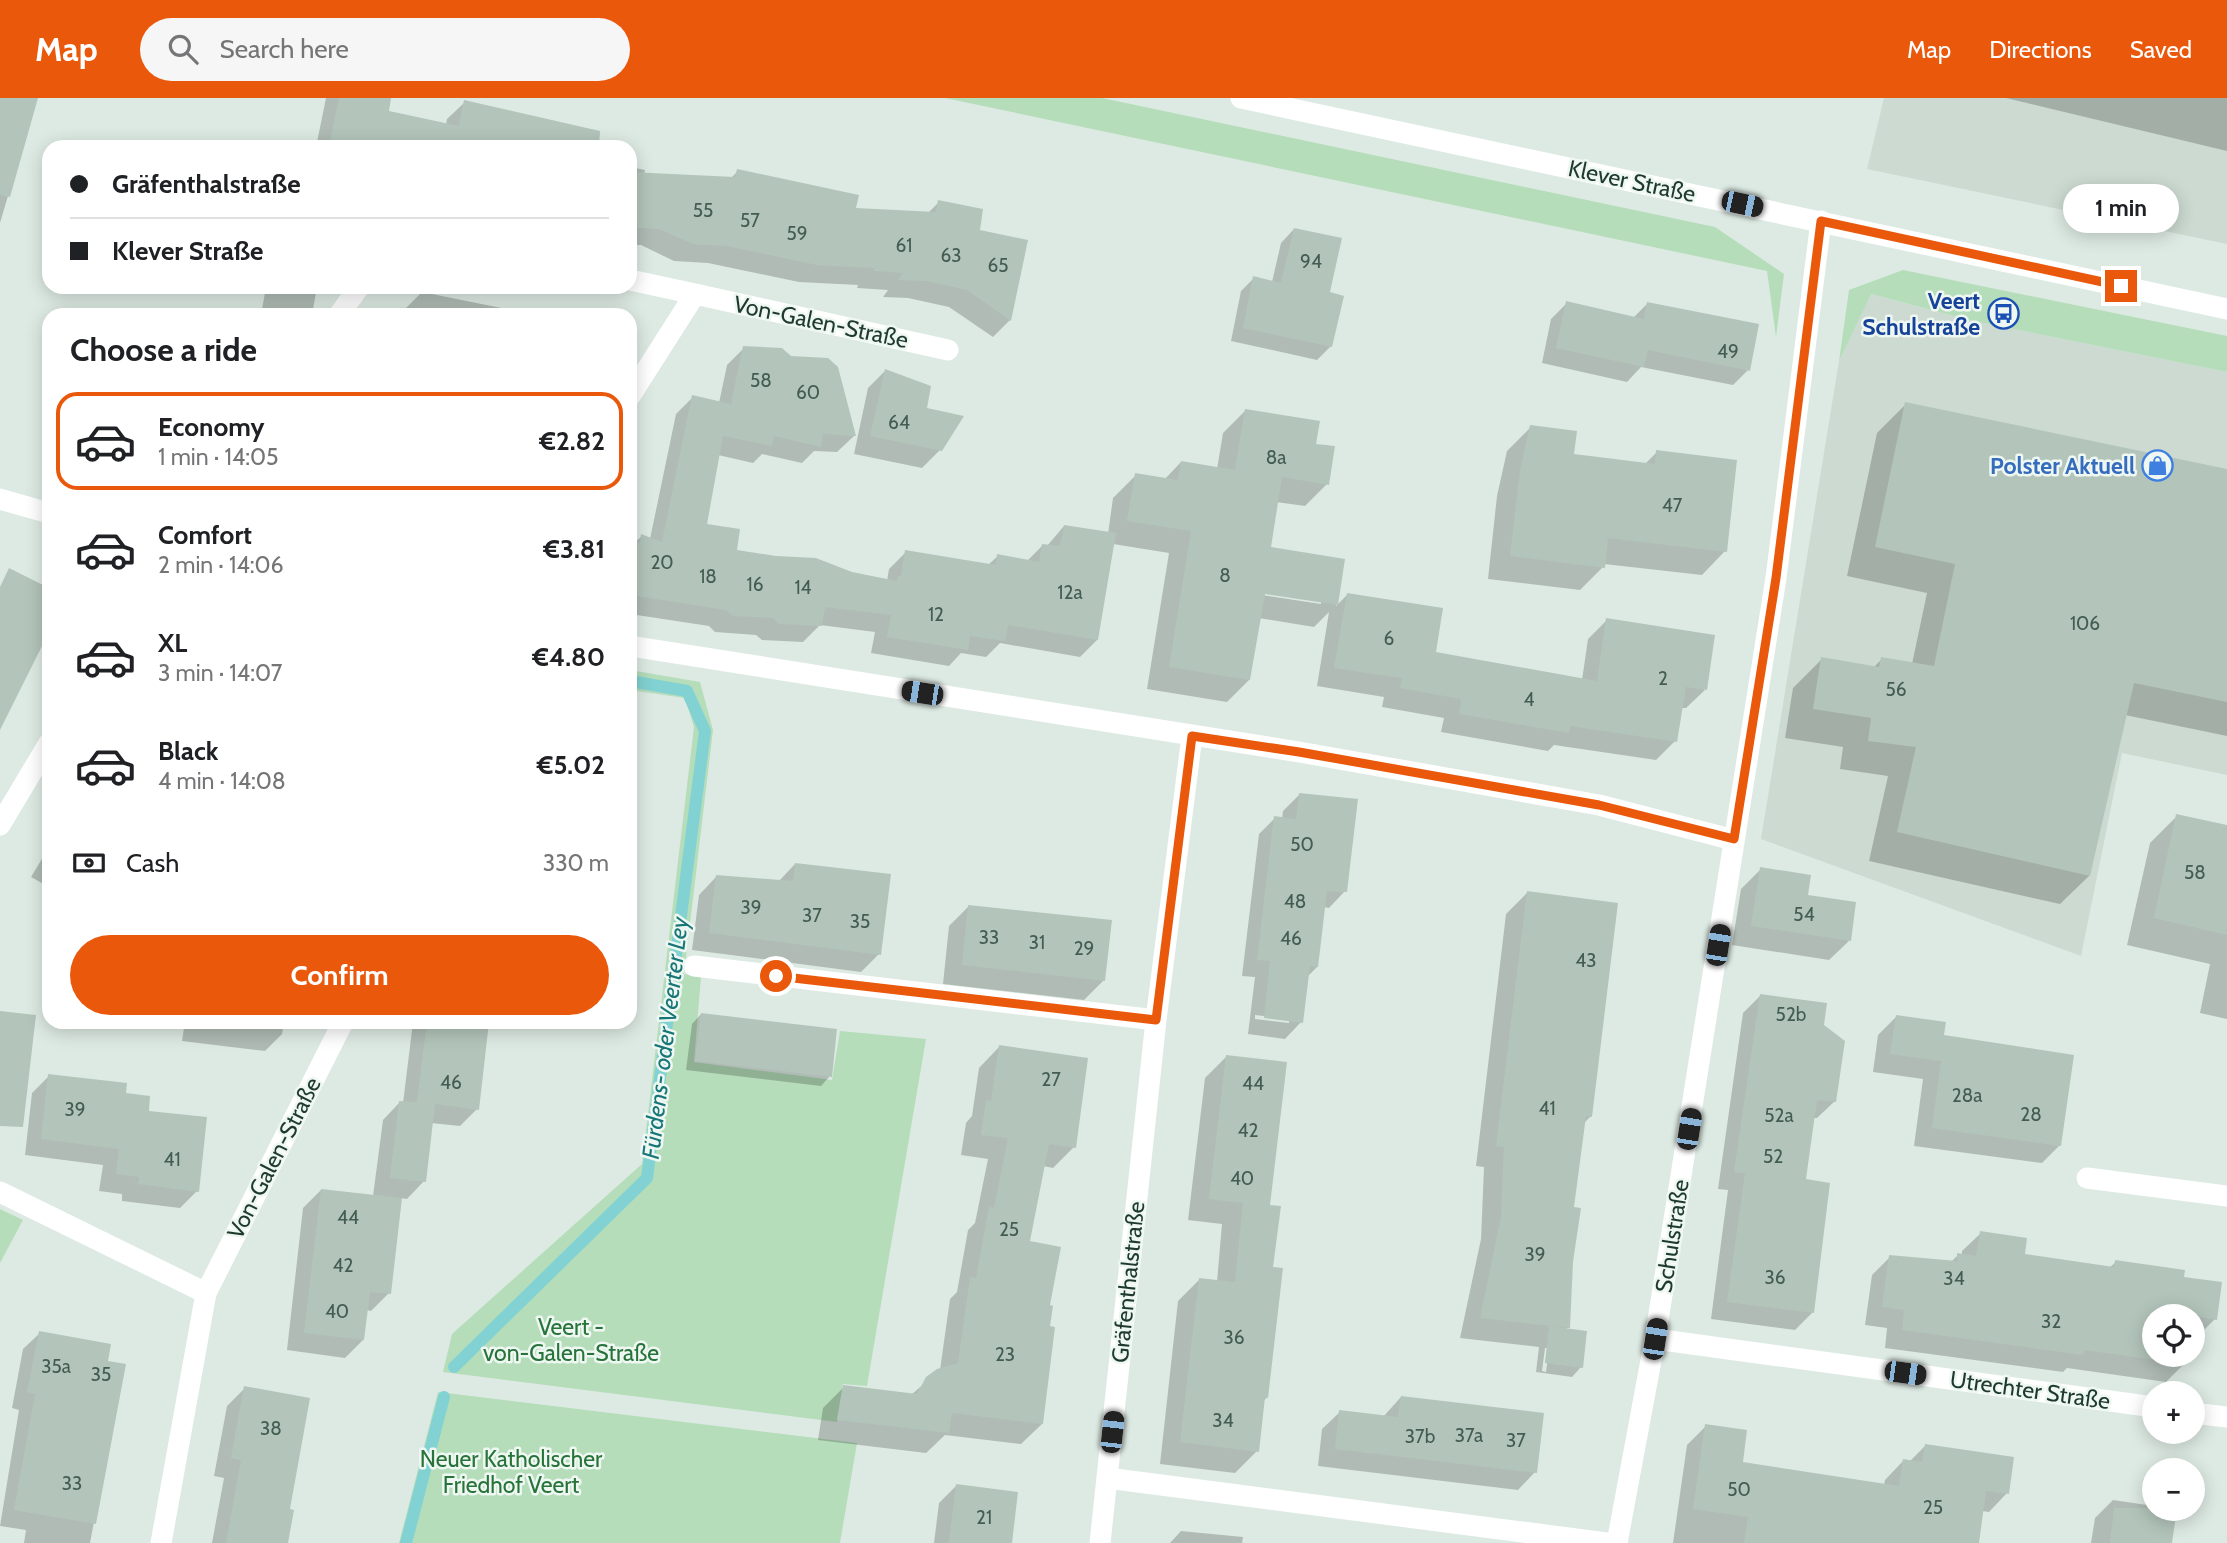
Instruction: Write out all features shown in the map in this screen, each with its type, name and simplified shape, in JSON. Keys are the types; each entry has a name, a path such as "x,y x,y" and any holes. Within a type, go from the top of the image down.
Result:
{"street":[{"name":"Klever Straße","path":"1241,98 2227,309"},
{"name":"Schulstraße","path":"1617,1543 1655,1339 1776,578 1821,221"},
{"name":"Von-Galen-Straße","path":"637,282 948,350"},
{"path":"637,385 695,294"},
{"path":"0,499 42,511"},
{"path":"637,647 1299,752 1599,805 1734,839"},
{"name":"Gräfenthalstraße","path":"1100,1543 1156,1020 1192,736"},
{"path":"0,825 42,755"},
{"path":"694,966 1156,1020"},
{"name":"Von-Galen-Straße","path":"161,1543 205,1293 339,1029"},
{"path":"2087,1178 2227,1196"},
{"path":"0,1192 205,1293"},
{"name":"Utrechter Straße","path":"1655,1339 2142,1405"},
{"path":"2205,1414 2227,1417"},
{"path":"1107,1478 1607,1543"}],"shaded area":[{"path":"1884,98 2227,98 2227,244 1867,169"},
{"path":"1870,294 1969,320 2227,372 2227,775 2122,753 2081,956 1761,839 1839,361"}],"green space":[{"path":"945,98 1102,98 1715,227 1784,274 1776,337 1767,271"},
{"path":"1903,270 2227,336 2227,372 1969,320 1871,294 1839,361 1849,290"},
{"name":"Veert - von-Galen-Straße","path":"637,671 700,682 713,730 684,974 701,977 694,1062 832,1080 840,1031 926,1039 867,1386 843,1384 837,1422 443,1372 452,1334 642,1164 694,727 685,698 637,691"},
{"path":"0,1209 23,1220 0,1263"},
{"name":"Neuer Katholischer Friedhof Veert","path":"438,1392 857,1443 840,1543 399,1543"}],"building":[{"path":"0,98 38,98 10,197 0,195"},
{"path":"339,98 391,98 389,111 459,126 464,100 600,131 599,140 330,140"},
{"path":"737,169 859,195 856,208 936,212 938,200 983,209 980,230 1028,240 1011,321 967,290 927,281 898,280 903,273 874,271 874,268 817,265 727,246 693,244 659,229 637,227 637,172 735,177"},
{"path":"1294,228 1342,238 1330,292 1344,296 1332,347 1243,328 1253,276 1281,283"},
{"path":"1566,301 1644,319 1647,302 1759,324 1750,371 1648,350 1644,367 1556,348"},
{"path":"743,346 782,348 791,356 828,358 838,367 856,436 823,434 821,447 774,436 772,446 723,436 707,524 740,529 737,550 816,558 852,572 897,581 898,576 901,576 905,550 996,565 997,554 1039,562 1042,544 1060,546 1064,525 1116,533 1098,640 1008,625 1005,641 970,636 968,650 887,637 891,615 825,607 822,626 779,624 773,618 733,616 726,610 637,596 637,542 640,543 641,534 662,542 692,395 731,404"},
{"path":"885,369 931,386 927,408 964,416 942,451 870,436"},
{"path":"1905,402 2227,469 2227,702 2134,683 2090,876 1897,832 1916,747 1868,741 1871,718 1813,709 1821,657 1879,667 1881,657 1934,666 1955,564 1875,547"},
{"path":"1245,409 1320,421 1316,444 1335,446 1329,485 1282,477 1271,547 1345,559 1338,605 1265,594 1250,680 1169,667 1191,531 1127,521 1135,473 1178,480 1181,461 1235,470"},
{"path":"1530,425 1577,431 1574,454 1655,464 1656,450 1737,460 1727,552 1608,538 1605,568 1510,556 1520,471"},
{"path":"9,568 42,584 42,646 0,730 0,587"},
{"path":"1347,593 1443,608 1436,652 1597,681 1606,618 1715,635 1707,690 1686,687 1677,742 1570,726 1569,733 1459,714 1461,699 1400,688 1402,678 1334,668"},
{"path":"1299,793 1358,799 1347,892 1327,891 1318,967 1310,966 1303,1023 1264,1018 1270,961 1257,960 1274,816 1296,819"},
{"path":"2176,814 2227,825 2227,935 2154,918"},
{"path":"795,863 891,874 881,955 709,933 716,875 793,881"},
{"path":"1760,867 1811,875 1808,895 1856,902 1851,941 1751,926"},
{"path":"1527,891 1618,903 1592,1117 1586,1116 1574,1207 1581,1208 1573,1262 1570,1328 1480,1318 1501,1217 1504,1147 1496,1146"},
{"path":"968,905 1112,920 1105,981 962,965"},
{"path":"1760,994 1827,1003 1824,1025 1845,1041 1836,1102 1817,1100 1806,1179 1830,1183 1814,1313 1727,1302 1745,1173 1734,1172"},
{"path":"0,1011 36,1015 23,1127 0,1126"},
{"path":"701,1013 837,1029 832,1077 695,1061"},
{"path":"1896,1015 1946,1022 1944,1035 2074,1055 2061,1146 1932,1128 1941,1061 1890,1054"},
{"path":"426,1029 488,1029 479,1110 435,1104 426,1182 390,1178 399,1101 417,1102"},
{"path":"999,1045 1088,1058 1076,1148 1049,1144 1030,1241 1061,1247 1050,1305 1053,1306 1050,1326 1055,1327 1043,1424 952,1413 949,1433 837,1420 843,1385 917,1394 926,1377 937,1369 958,1363 970,1277 976,1278 989,1207 994,1208 1008,1138 981,1135 986,1100 991,1101"},
{"path":"1226,1055 1287,1062 1270,1205 1281,1206 1273,1267 1283,1268 1259,1452 1180,1442 1199,1278 1235,1282 1243,1203 1209,1199"},
{"path":"48,1074 127,1083 126,1093 150,1096 149,1111 207,1117 199,1192 138,1184 139,1177 116,1174 119,1149 41,1139"},
{"path":"321,1189 402,1198 391,1294 370,1292 364,1340 304,1333"},
{"path":"1980,1231 2027,1238 2025,1254 2114,1267 2115,1260 2185,1270 2184,1277 2222,1282 2217,1320 2205,1318 2205,1304 2142,1304 2142,1358 2084,1350 2083,1355 1902,1330 1904,1310 1882,1307 1889,1255 1957,1261 1957,1253 1976,1256"},
{"path":"1549,1326 1587,1331 1583,1368 1545,1363"},
{"path":"39,1331 111,1344 108,1361 126,1364 96,1524 14,1510 35,1394 27,1392"},
{"path":"244,1386 310,1398 290,1509 294,1510 288,1543 226,1543 241,1460 231,1458"},
{"path":"1401,1396 1544,1413 1537,1473 1335,1449 1339,1410 1398,1417"},
{"path":"1705,1424 1747,1430 1743,1462 1899,1486 1903,1459 1922,1462 1925,1444 2014,1457 2009,1494 1986,1491 1979,1543 1744,1543 1748,1517 1693,1509"},
{"path":"956,1484 1018,1492 1012,1543 949,1543"},
{"path":"2114,1508 2142,1508 2142,1521 2175,1521 2172,1543 2110,1543"}],"waterway":[{"name":"Fürdens- oder Veerter Ley","path":"454,1367 647,1178 705,731 687,691 637,682"},
{"name":"Fürdens- oder Veerter Ley","path":"406,1543 444,1397"}],"place":[{"name":"Veert Schulstraße","path":"2003,314"},
{"name":"Polster Aktuell","path":"2158,466"}],"route":[{"path":"776,976 1156,1020 1192,736 1299,752 1599,805 1734,839 1776,578 1821,221 2121,286"}]}
